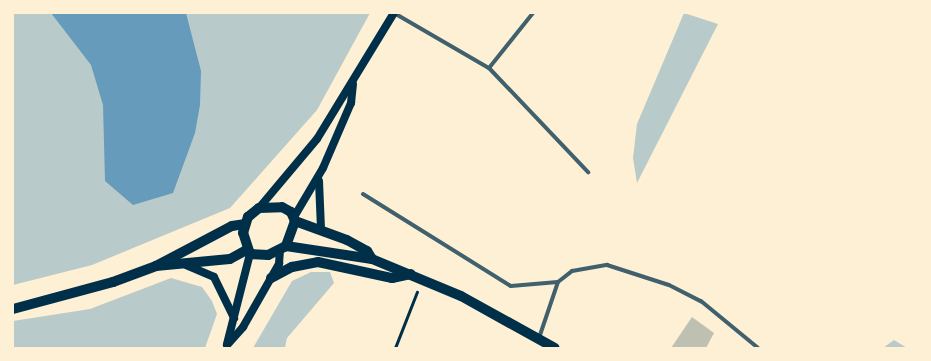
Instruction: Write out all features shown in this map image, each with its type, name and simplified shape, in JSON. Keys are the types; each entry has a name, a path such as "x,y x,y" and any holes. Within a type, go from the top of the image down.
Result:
{"main road":[{"path":"13,309 88,291 156,266 177,252 232,226 244,224 307,152 353,83 394,13"},
{"path":"226,346 243,327 279,264 283,248 294,219 319,178 351,103 353,83"},
{"path":"319,178 321,229"},
{"path":"259,208 288,209 294,219 321,229 367,251 372,259"},
{"path":"226,346 234,318 248,252 244,224"},
{"path":"156,266 230,258 248,252 268,255 283,248 372,259 423,278 539,338 555,348"},
{"path":"271,278 292,267 318,262 392,278 411,274"},
{"path":"183,264 214,277 234,318"}],"street":[{"path":"394,13 489,68 588,172"},
{"path":"489,68 533,13"},
{"path":"363,194 511,286 558,282"},
{"path":"539,338 558,282 572,271 607,265 669,285 701,301 758,348"}],"lane":[{"path":"652,348 657,348"}],"path":[{"path":"394,348 423,278"}],"shaded area":[{"path":"13,13 370,13 317,110 230,208 92,265 13,285"},
{"path":"684,13 718,24 637,183 633,158 637,124"},
{"path":"311,272 330,272 334,283 287,338 285,348 253,348 292,281"},
{"path":"171,278 202,287 212,301 217,314 205,348 13,348 13,321 90,309"},
{"path":"894,340 907,348 883,348"}],"water":[{"path":"51,13 186,13 201,71 200,105 195,133 173,193 133,205 105,181 103,105 91,65"}],"building":[{"path":"692,317 714,333 706,348 671,348"}]}
